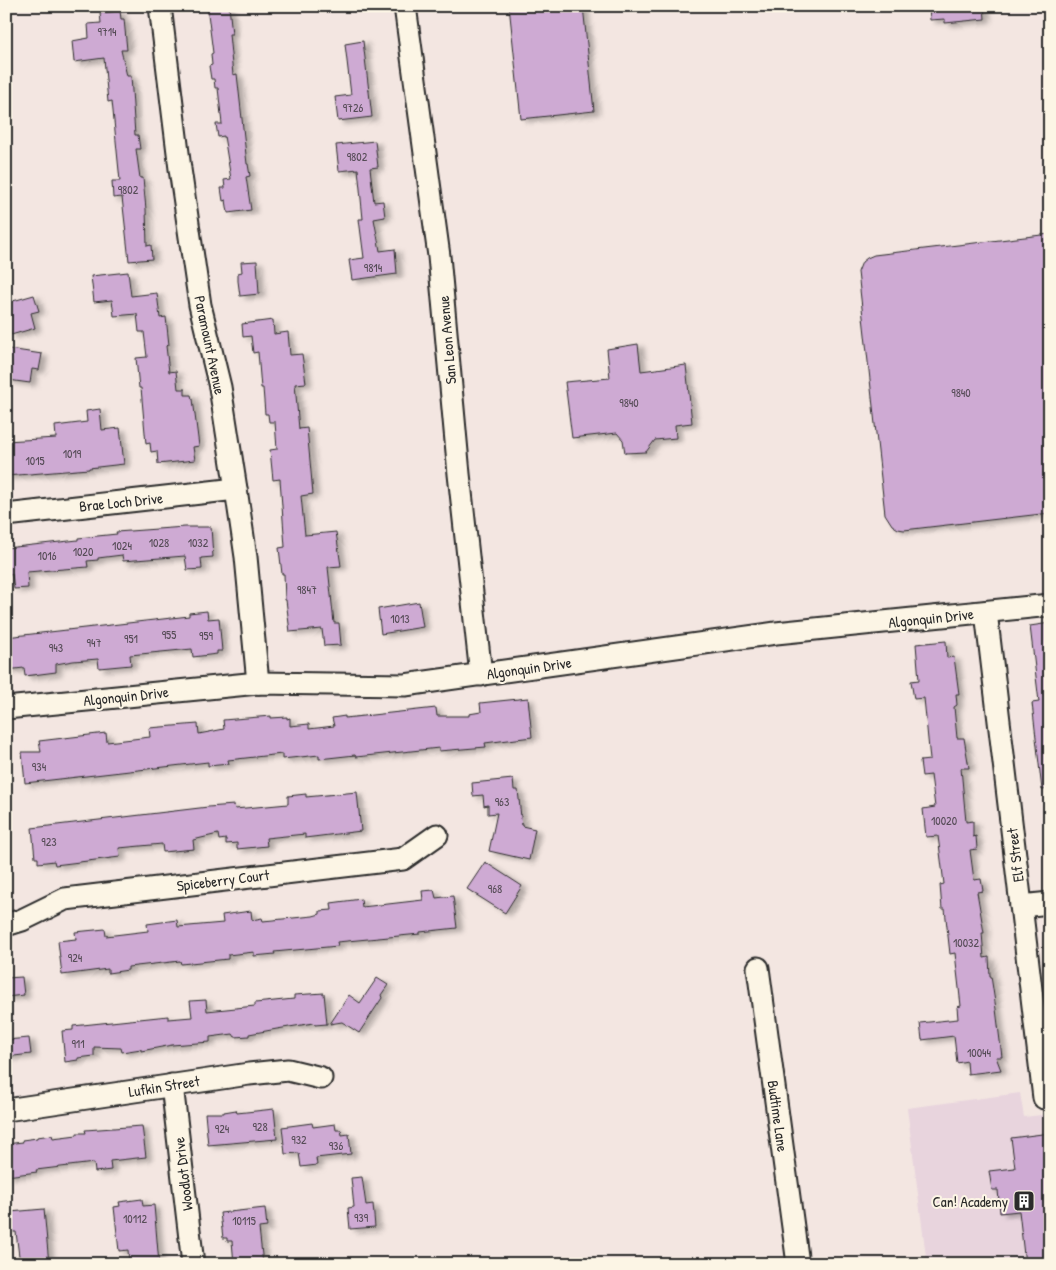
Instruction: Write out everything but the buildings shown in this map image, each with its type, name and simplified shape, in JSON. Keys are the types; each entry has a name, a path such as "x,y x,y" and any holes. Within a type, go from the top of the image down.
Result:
{"street":[{"name":"Paramount Avenue","path":"160,6 180,169 200,305 220,387 246,557 258,683"},
{"name":"San Leon Avenue","path":"406,6 439,256 459,474 481,675"},
{"name":"Brae Loch Drive","path":"6,515 236,489"},
{"name":"Algonquin Drive","path":"6,708 258,683 405,685 776,633 1050,605"},
{"name":"Elf Street","path":"986,612 1021,906 1047,1098"},
{"name":"Spiceberry Court","path":"6,925 22,920 65,898 403,859 438,834"},
{"path":"1021,906 1050,903"},
{"name":"Budtime Lane","path":"758,968 798,1264"},
{"name":"Lufkin Street","path":"6,1110 249,1074 288,1070 321,1078"},
{"name":"Woodlot Drive","path":"172,1085 193,1264"}],"shaded area":[{"path":"1020,1093 1024,1117 1050,1114 1050,1264 927,1264 907,1108"}],"place":[{"name":"Can! Academy","path":"1024,1201"}]}
